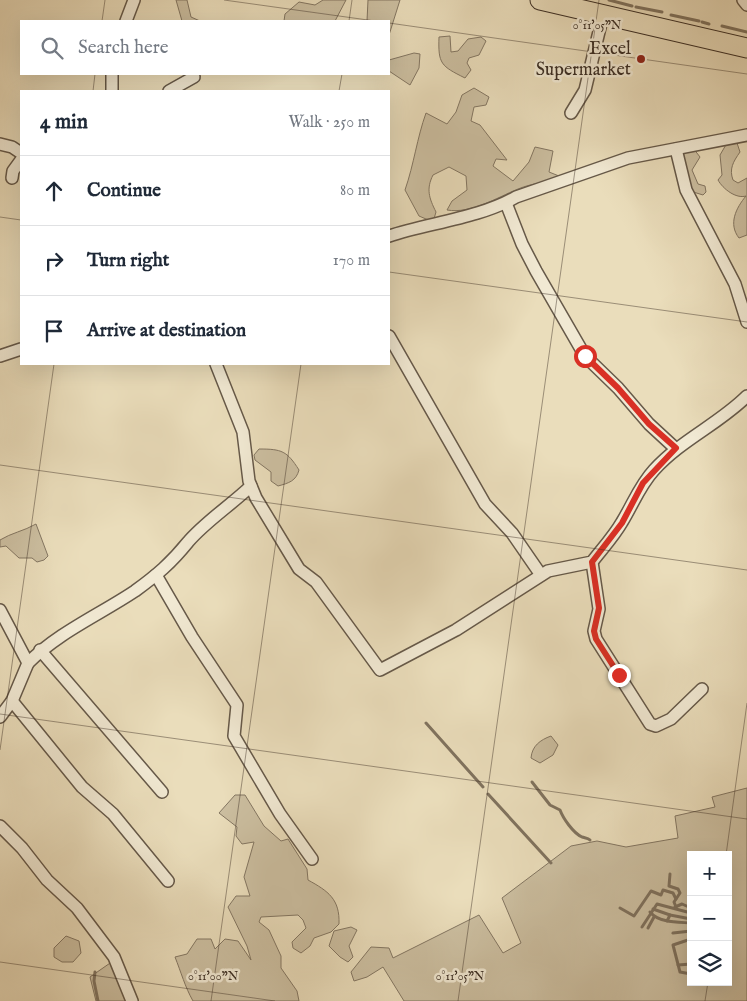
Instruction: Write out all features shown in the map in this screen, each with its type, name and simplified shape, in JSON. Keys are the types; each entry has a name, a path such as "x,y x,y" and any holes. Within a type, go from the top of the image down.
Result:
{"main road":[{"path":"540,0 747,48"}],"street":[{"path":"126,20 134,0"},
{"path":"743,0 747,4"},
{"path":"571,113 586,90 603,15"},
{"path":"112,75 112,90"},
{"path":"172,90 194,77"},
{"path":"390,236 437,225 506,203 516,196 628,158 747,135"},
{"path":"0,144 12,147 20,152"},
{"path":"676,149 686,190 735,284 747,322"},
{"path":"12,178 13,171 20,161"},
{"path":"506,203 522,244 585,356 618,388 649,424 676,448"},
{"path":"390,338 485,504 512,533 541,575"},
{"path":"0,356 20,349"},
{"path":"216,365 243,432 250,486 299,568 316,582 380,670 456,630 541,575 555,569 592,562 622,523 643,483 676,448 731,410 747,396"},
{"path":"0,716 12,701 28,663 40,650 50,641 134,591 156,575 176,558 188,542 250,486"},
{"path":"592,562 599,608 594,631 596,639 650,724 656,726 671,719 702,689"},
{"path":"156,575 188,631 236,705 234,736 280,814 312,859"},
{"path":"0,610 28,663"},
{"path":"40,650 162,792"},
{"path":"12,701 82,787 114,814 168,881"},
{"path":"0,826 22,848 47,880 77,908 114,957 132,1001"}],"shaded area":[{"path":"176,0 187,0 191,17 198,20 182,20"},
{"path":"323,0 346,0 336,20 284,20 285,14 299,2 315,5"},
{"path":"368,0 400,0 390,32 390,20 367,20"},
{"path":"450,36 451,52 458,51 468,39 481,37 486,41 479,55 469,58 467,63 471,70 465,78 446,67 440,59 439,37"},
{"path":"414,53 420,54 419,68 410,85 390,72 390,60"},
{"path":"474,88 489,97 486,105 474,107 471,121 480,125 507,160 496,159 493,166 513,181 529,162 535,147 553,151 549,172 564,178 523,187 492,201 456,211 447,210 452,201 467,190 466,176 449,167 433,175 431,180 429,193 436,212 433,222 419,216 405,190 423,122 426,113 447,124 456,112 462,95"},
{"path":"727,143 737,143 740,152 732,166 733,180 738,183 747,178 747,235 739,238 734,227 735,216 736,211 746,196 738,196 730,192 718,180 722,175 720,155"},
{"path":"693,148 700,157 692,170 698,184 705,186 706,192 703,195 690,191 682,155"},
{"path":"259,449 279,451 287,455 299,470 296,477 289,483 278,486 271,481 271,472 255,460 254,455"},
{"path":"36,524 48,556 44,560 37,562 32,558 19,558 6,546 0,547 0,540"},
{"path":"551,736 558,745 553,755 540,763 531,758 537,744"},
{"path":"747,788 747,1001 404,1001 383,967 367,977 354,981 351,972 371,947 389,948 393,958 479,915 503,953 521,943 502,898 571,846 597,841 626,847 678,838 675,816 715,807 712,797"},
{"path":"235,795 245,795 264,826 281,841 288,839 307,869 308,880 327,892 337,908 339,924 331,932 314,938 310,946 301,953 293,948 292,942 306,928 303,920 298,915 261,917 259,922 269,930 281,956 281,968 297,991 299,1001 193,1001 175,957 187,954 197,939 211,939 215,949 225,939 238,941 251,960 247,946 228,907 236,896 250,896 244,877 254,842 242,844 236,836 237,827 219,813"},
{"path":"351,927 357,930 349,946 353,957 348,962 329,946 334,931"},
{"path":"66,936 79,941 81,953 73,962 62,962 54,957 54,948"},
{"path":"113,961 128,1001 96,1001 90,977"}],"waterway":[{"path":"609,0 632,6"},
{"path":"636,7 662,12"},
{"path":"671,15 699,21"},
{"path":"702,22 709,24"},
{"path":"722,26 747,32"},
{"path":"426,723 483,787"},
{"path":"532,782 550,805 560,810 572,829 582,837 590,840"},
{"path":"488,794 551,863"},
{"path":"670,874 669,886 678,889 680,893 676,899"},
{"path":"620,908 634,916 651,891 661,895 663,890 673,893 676,899 674,902 676,907"},
{"path":"642,927 657,904 687,912"},
{"path":"675,907 682,904 687,906"},
{"path":"653,909 670,915"},
{"path":"650,912 664,920 687,923"},
{"path":"667,921 670,915 687,918"},
{"path":"648,928 654,917"},
{"path":"673,933 687,931"},
{"path":"687,940 673,945 680,972 687,973"},
{"path":"678,965 687,964"},
{"path":"95,972 94,981 98,1001"}],"place":[{"name":"Excel Supermarket","path":"641,59"}],"route":[{"path":"585,356 618,388 649,424 676,448 643,483 622,523 592,562 599,608 594,631 596,639 619,675"}]}
